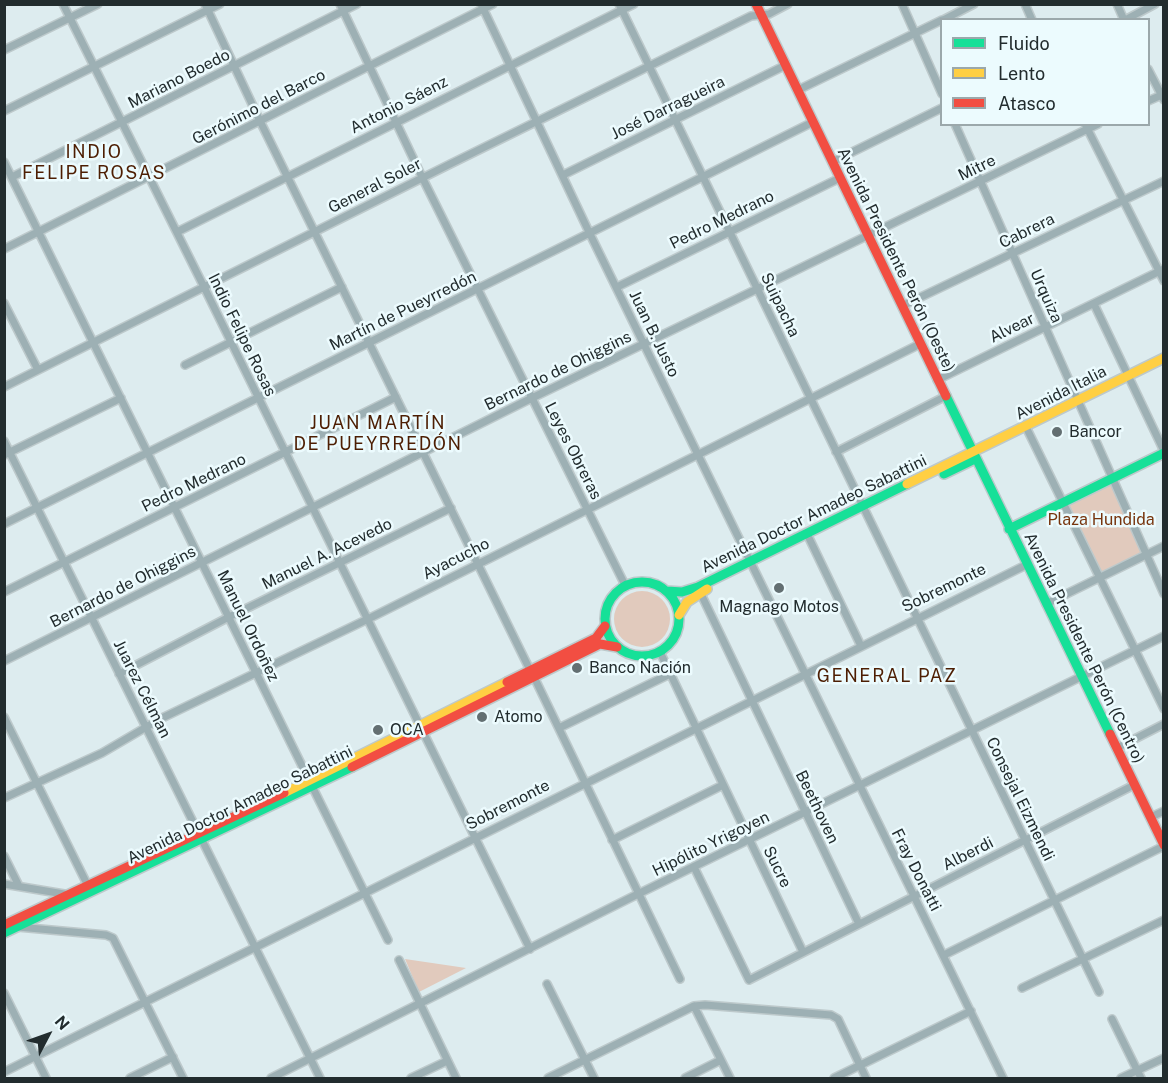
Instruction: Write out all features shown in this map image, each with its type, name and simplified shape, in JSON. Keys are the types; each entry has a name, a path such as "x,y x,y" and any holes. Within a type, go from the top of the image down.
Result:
{"main road":[{"name":"Avenida Presidente Perón (Oeste)","path":"756,4 1009,529"},
{"name":"Avenida Italia","path":"974,456 1026,427 1164,358"},
{"path":"1009,529 1164,452"},
{"name":"Avenida Doctor Amadeo Sabattini","path":"679,615 687,602 700,592 753,563 974,456"},
{"name":"Avenida Doctor Amadeo Sabattini","path":"667,591 676,593 691,590 809,538 863,509"},
{"name":"Avenida Presidente Perón (Centro)","path":"1009,529 1164,845"},
{"path":"636,582 647,582 667,591 677,606 679,615 679,626 669,646 649,656 637,657 617,647 609,637 605,626 608,602 615,592 636,582"},
{"name":"Avenida Doctor Amadeo Sabattini","path":"532,674 596,638 605,626"},
{"name":"Avenida Doctor Amadeo Sabattini","path":"4,933 532,674 600,644 617,647"},
{"name":"Avenida Doctor Amadeo Sabattini","path":"4,925 70,895 90,890"}],"street":[{"name":"Indio Felipe Rosas","path":"63,4 530,949"},
{"path":"4,50 98,4"},
{"path":"4,111 206,8 220,4"},
{"name":"Mariano Boedo","path":"12,177 234,66 342,8 357,4"},
{"name":"Gerónimo del Barco","path":"4,249 482,7 493,4"},
{"name":"Antonio Sáenz","path":"177,232 620,8 634,4"},
{"name":"General Soler","path":"4,387 536,121 751,16 769,14 788,4"},
{"path":"902,4 940,90"},
{"path":"946,18 974,4"},
{"path":"1025,4 1031,18"},
{"path":"1117,4 1124,18"},
{"path":"1129,18 1155,4"},
{"name":"Juan B. Justo","path":"482,7 805,674"},
{"path":"206,8 680,979"},
{"name":"Leyes Obreras","path":"342,8 422,177 626,585"},
{"name":"Suipacha","path":"620,8 916,618"},
{"path":"798,90 940,21"},
{"name":"José Darragueira","path":"563,175 786,65"},
{"path":"1150,71 1163,96"},
{"path":"832,162 940,109"},
{"name":"Martín de Pueyrredón","path":"4,524 813,122"},
{"name":"Urquiza","path":"956,126 1164,594"},
{"path":"1086,127 1161,271 1164,281"},
{"name":"Mitre","path":"867,234 874,234 1086,127"},
{"name":"Manuel Ordoñez","path":"4,162 388,940"},
{"name":"Pedro Medrano","path":"617,287 840,178"},
{"name":"Cabrera","path":"902,306 1164,181"},
{"name":"Bernardo de Ohiggins","path":"4,661 531,398 867,234"},
{"name":"Alvear","path":"937,380 1161,271"},
{"path":"185,365 342,287"},
{"path":"4,303 38,370"},
{"path":"1094,304 1164,452"},
{"name":"Ayacucho","path":"4,798 102,753 160,719 368,619 920,344"},
{"name":"Pedro Medrano","path":"4,592 396,397"},
{"path":"836,452 944,397"},
{"path":"7,454 121,398"},
{"path":"1026,427 1164,709"},
{"name":"Juarez Célman","path":"4,441 7,454 37,508 320,1078"},
{"name":"Manuel A. Acevedo","path":"119,674 451,508"},
{"path":"809,538 861,646"},
{"path":"1046,604 1164,546"},
{"name":"Sobremonte","path":"4,1072 1026,565"},
{"name":"Beethoven","path":"700,592 859,924"},
{"name":"Consejal Eizmendi","path":"916,618 1099,992"},
{"name":"Hipólito Yrigoyen","path":"271,1078 421,1005 638,894 1164,636"},
{"path":"660,652 697,729"},
{"path":"559,728 670,674"},
{"name":"Fray Donatti","path":"805,674 1003,1078"},
{"path":"4,717 7,728 90,890"},
{"path":"1118,748 1164,724"},
{"name":"Sucre","path":"697,729 803,952"},
{"path":"612,840 723,785"},
{"name":"Alberdi","path":"694,867 749,980 1134,785"},
{"path":"1150,817 1164,811"},
{"path":"944,955 1164,845"},
{"path":"4,856 19,886"},
{"path":"4,884 70,895"},
{"path":"1022,988 1164,920"},
{"path":"18,927 106,935 113,938 183,1078"},
{"path":"399,960 456,1078"},
{"path":"547,984 594,1078"},
{"path":"4,993 46,1078"},
{"path":"548,1078 694,1006 705,1005 831,1015 838,1019 866,1078"},
{"path":"694,1006 730,1078"},
{"path":"834,1078 971,1011"},
{"path":"1112,1019 1141,1078"},
{"path":"130,1078 173,1057"},
{"path":"1121,1078 1164,1058"},
{"path":"685,1078 721,1060"},
{"path":"411,1078 447,1061"}],"green space":[{"name":"Plaza Hundida","path":"1111,484 1142,553 1101,574 1067,505"},
{"path":"642,591 662,599 670,619 662,639 642,647 622,639 614,619 622,599"},
{"path":"405,959 466,968 419,992"}],"traffic: fast":[{"path":"946,396 1110,734"},
{"path":"1009,529 1164,453"},
{"path":"944,474 975,459"},
{"path":"667,591 682,592 698,587 907,484"},
{"path":"635,582 649,582 663,588 673,598 679,612 679,619 679,626 673,640 663,650 649,656 635,656 621,650 611,640 605,626 605,612 611,598 621,588 635,582"},
{"path":"4,933 352,767"}],"traffic: slow":[{"path":"907,484 1164,358"},
{"path":"679,615 687,602 707,589"},
{"path":"284,793 507,682"}],"traffic: jam":[{"path":"756,4 946,396"},
{"path":"507,682 596,638 605,626"},
{"path":"352,767 600,644 617,647"},
{"path":"1110,734 1164,845"},
{"path":"4,925 284,793"}],"place":[{"name":"Bancor","path":"1057,432"},
{"name":"Magnago Motos","path":"779,588"},
{"name":"Banco Nación","path":"577,668"},
{"name":"Atomo","path":"482,717"},
{"name":"OCA","path":"378,730"}],"district":[{"name":"INDIO FELIPE ROSAS","path":"94,162"},
{"name":"JUAN MARTÍN DE PUEYRREDÓN","path":"378,433"},
{"name":"GENERAL PAZ","path":"887,676"}]}
